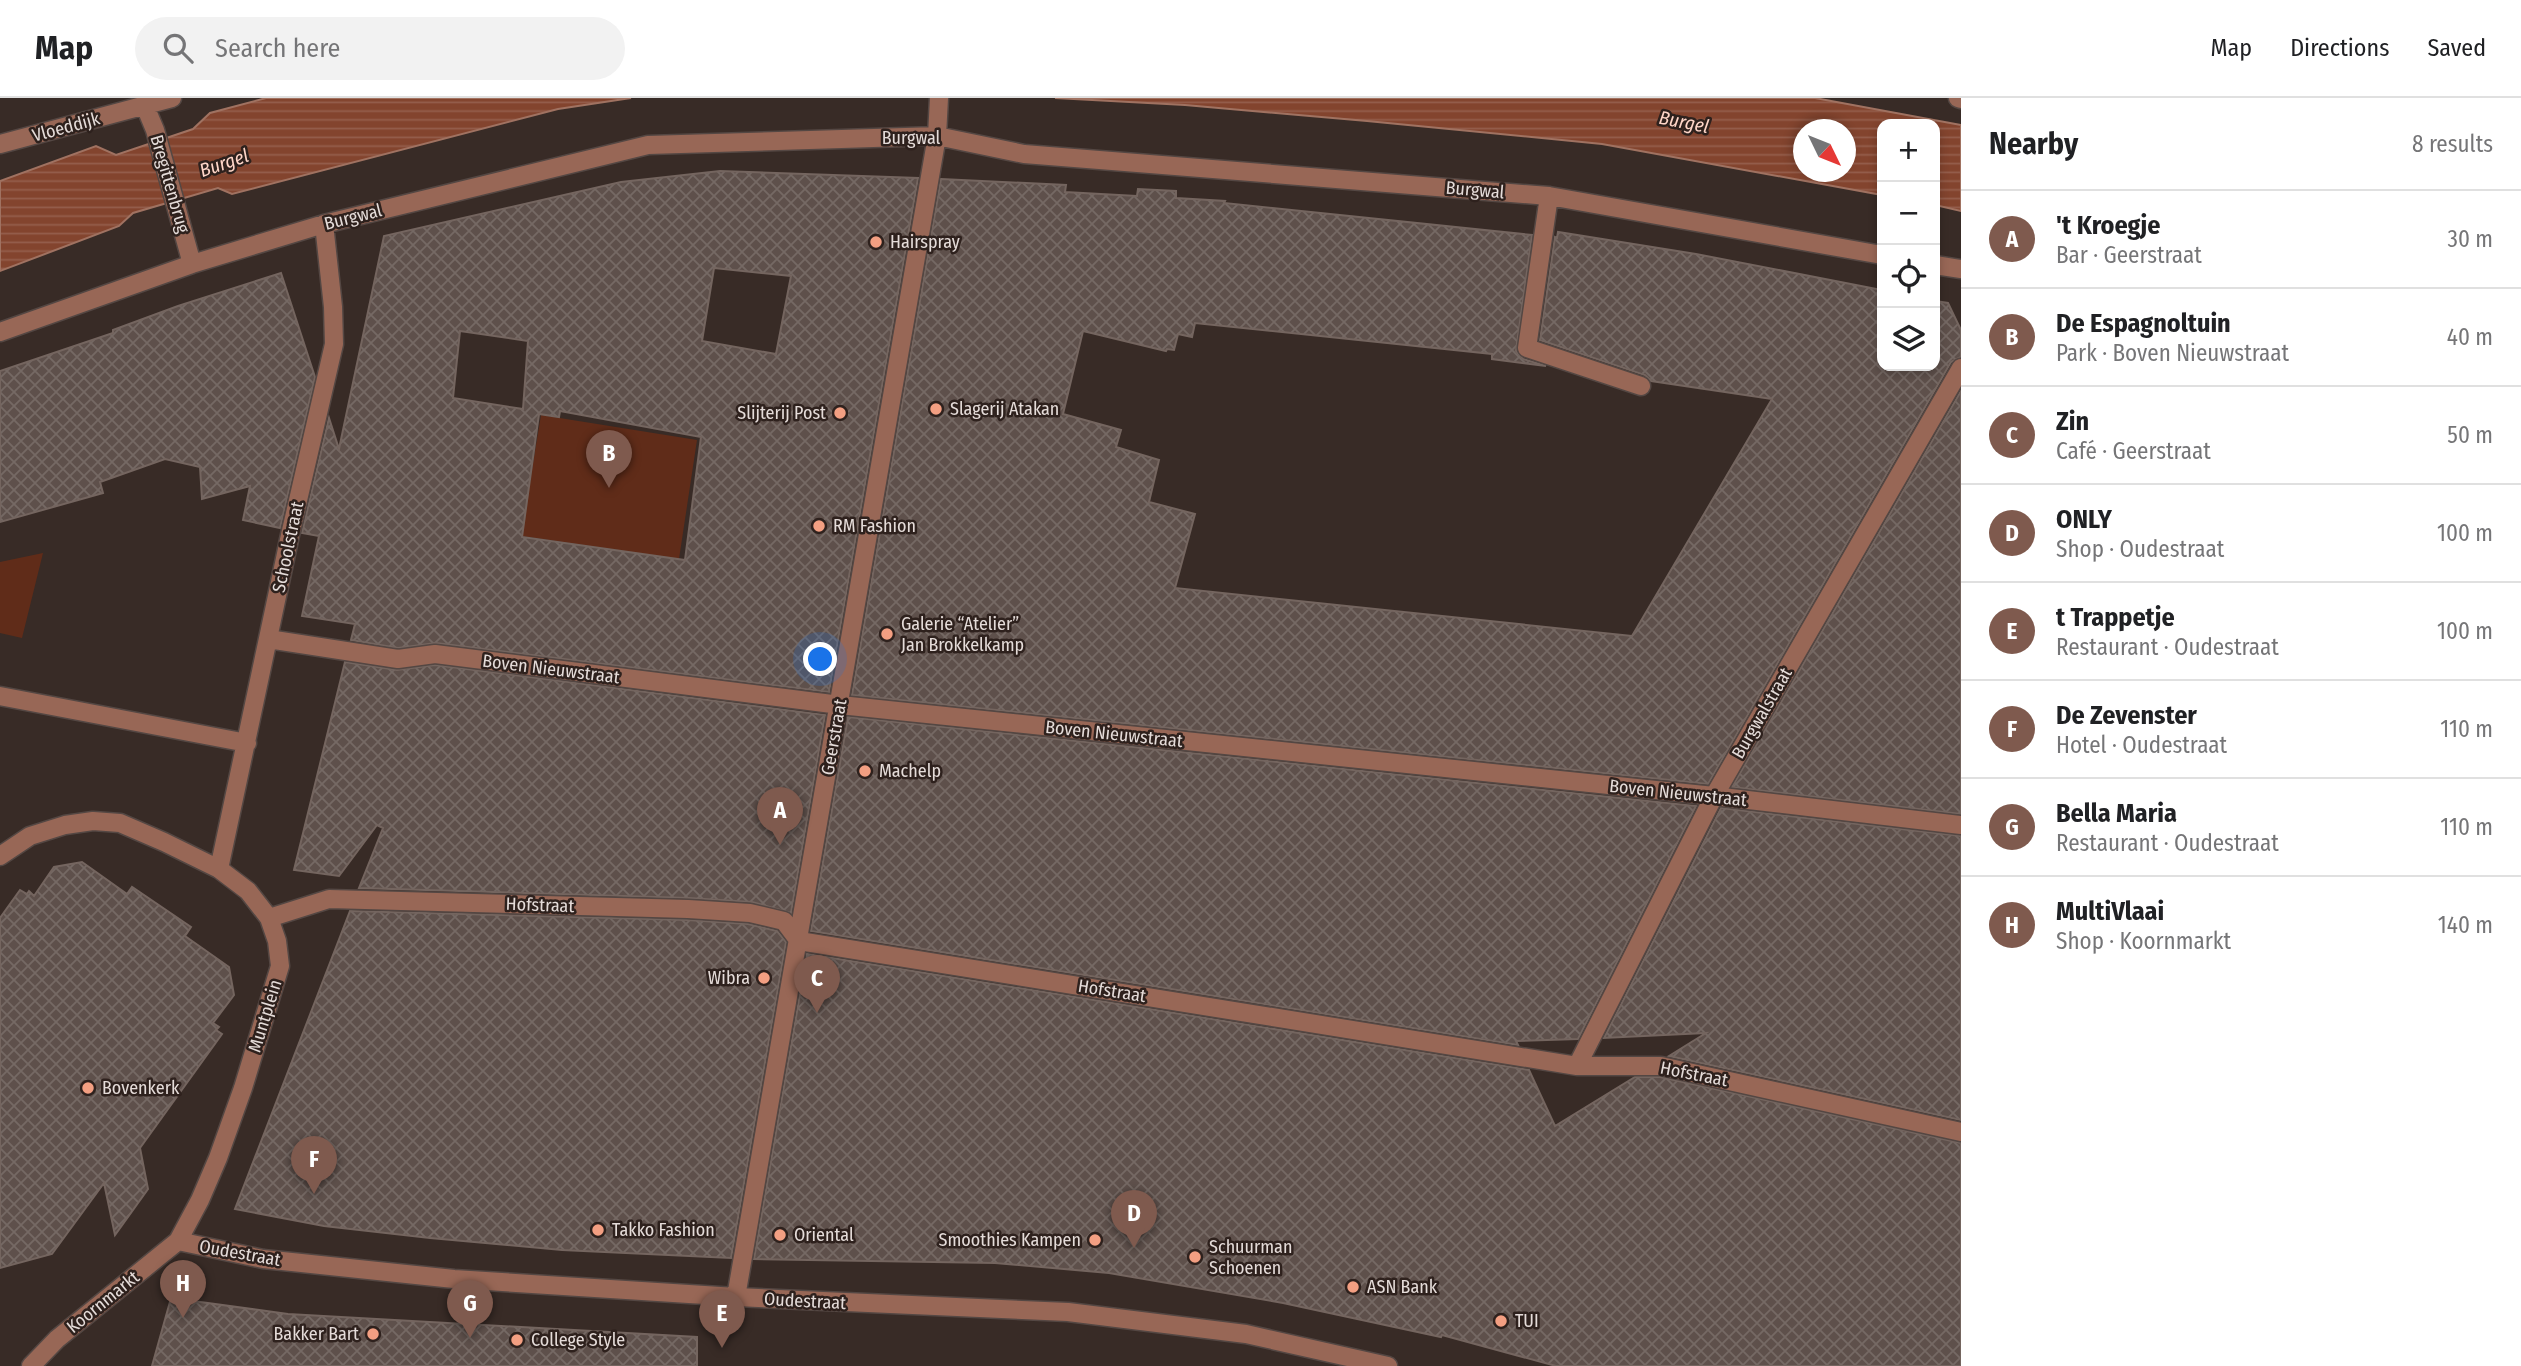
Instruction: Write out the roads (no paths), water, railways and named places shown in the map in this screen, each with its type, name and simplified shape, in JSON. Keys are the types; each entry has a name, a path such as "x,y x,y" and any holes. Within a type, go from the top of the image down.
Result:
{"street":[{"name":"Vloeddijk","path":"0,144 172,98"},
{"name":"Geerstraat","path":"736,1297 937,136 939,102"},
{"name":"Bregittenbrug","path":"145,106 155,130 192,264"},
{"name":"Burgwal","path":"0,332 192,264 324,224 648,145 937,136 1024,154 1549,196 1877,254"},
{"path":"1549,196 1527,348 1641,386"},
{"name":"Schoolstraat","path":"219,869 334,344 324,224"},
{"path":"1940,266 1961,269"},
{"name":"Burgwalstraat","path":"1577,1066 1714,796 1961,368"},
{"name":"Boven Nieuwstraat","path":"268,639 398,659 435,654 840,705 1714,796 1961,825"},
{"path":"0,696 247,743"},
{"name":"Muntplein","path":"0,856 30,836 65,825 93,821 120,823 219,869 248,891 269,918 277,941 280,966 243,1088 218,1158 178,1241"},
{"name":"Hofstraat","path":"269,918 328,899 688,909 750,914 784,921 799,941 1577,1066 1661,1066 1961,1132"},
{"name":"Oudestraat","path":"178,1241 263,1259 454,1279 736,1297 1068,1312 1246,1334 1388,1366"},
{"name":"Koornmarkt","path":"31,1366 57,1339 178,1241"}],"water":[{"name":"Burgel","path":"266,98 631,98 558,109 232,194 218,188 133,213 119,226 0,271 0,181 96,146 116,155 193,129 210,113"},
{"name":"Burgel","path":"1055,98 1815,98 1929,119 1877,119 1877,194 1811,182 1856,182 1856,119 1793,119 1793,179 1602,144 1185,105"},
{"path":"1940,121 1961,125 1961,211 1940,206"}],"place":[{"name":"Hairspray","path":"876,242"},
{"name":"Slagerij Atakan","path":"936,409"},
{"name":"Slijterij Post","path":"840,413"},
{"name":"De Espagnoltuin","path":"609,488"},
{"name":"RM Fashion","path":"819,526"},
{"name":"Galerie “Atelier” Jan Brokkelkamp","path":"887,634"},
{"name":"Machelp","path":"865,771"},
{"name":"'t Kroegje","path":"780,845"},
{"name":"Wibra","path":"764,978"},
{"name":"Zin","path":"817,1013"},
{"name":"Bovenkerk","path":"88,1088"},
{"name":"De Zevenster","path":"314,1194"},
{"name":"Takko Fashion","path":"598,1230"},
{"name":"Oriental","path":"780,1235"},
{"name":"Smoothies Kampen","path":"1095,1240"},
{"name":"ONLY","path":"1134,1248"},
{"name":"Schuurman Schoenen","path":"1195,1257"},
{"name":"ASN Bank","path":"1353,1287"},
{"name":"MultiVlaai","path":"183,1318"},
{"name":"TUI","path":"1501,1321"},
{"name":"Bakker Bart","path":"373,1334"},
{"name":"Bella Maria","path":"470,1338"},
{"name":"College Style","path":"517,1340"},
{"name":"t Trappetje","path":"722,1348"}]}
